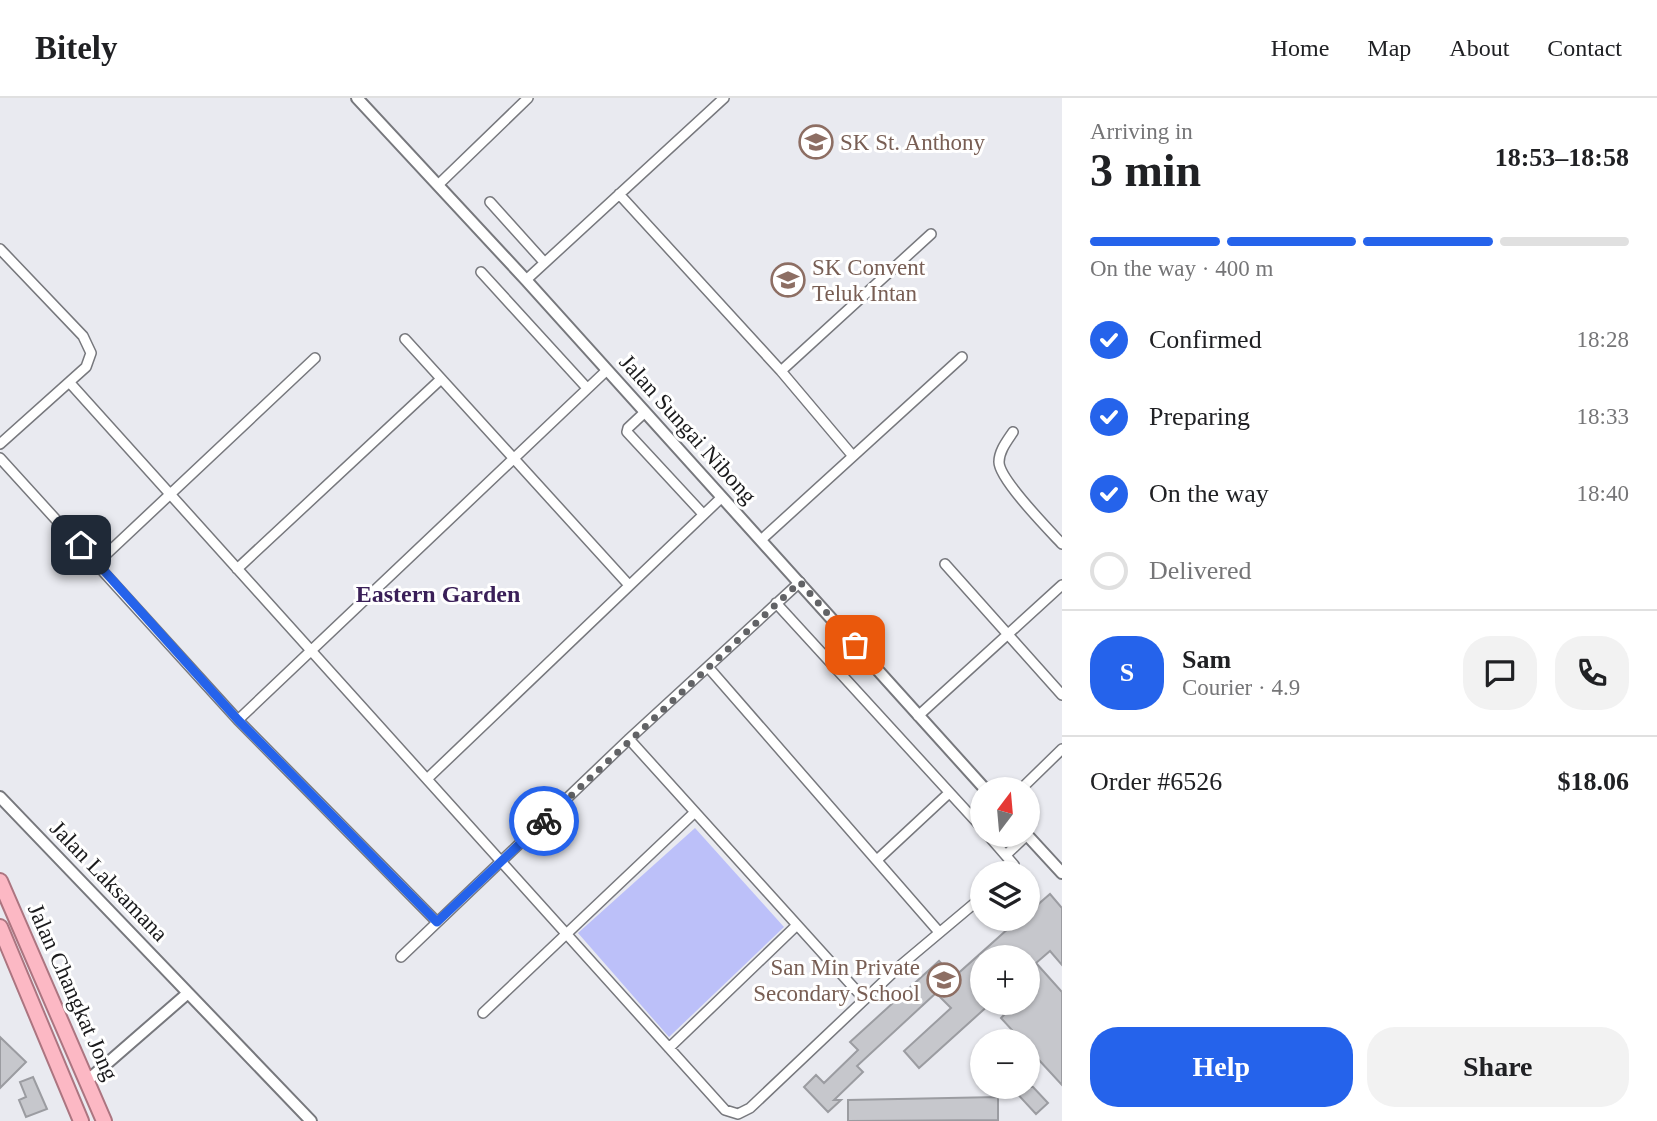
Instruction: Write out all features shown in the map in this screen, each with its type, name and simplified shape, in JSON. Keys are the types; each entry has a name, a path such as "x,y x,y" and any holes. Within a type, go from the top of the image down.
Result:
{"highway":[{"name":"Jalan Changkat Jong","path":"0,881 104,1121"},
{"name":"Jalan Changkat Jong","path":"0,927 6,956 47,1038 76,1120"},
{"path":"46,986 40,999 47,1038"}],"street":[{"name":"Jalan Sungai Nibong","path":"358,98 526,279 974,777"},
{"path":"438,185 528,98"},
{"path":"526,279 724,98"},
{"path":"619,194 780,371 852,455"},
{"path":"491,202 544,262"},
{"path":"780,371 931,233"},
{"path":"0,249 83,336 91,353 86,367 0,444"},
{"path":"481,272 586,388"},
{"path":"405,339 628,584"},
{"path":"761,540 962,356"},
{"path":"97,563 314,358"},
{"path":"238,720 606,371"},
{"path":"237,569 441,379"},
{"path":"69,383 725,1110 738,1114 750,1108 864,999 970,907"},
{"path":"644,413 627,432 703,514"},
{"path":"1013,432 999,461 1001,471 1012,488 1062,544"},
{"path":"0,458 238,720 437,922"},
{"path":"427,779 721,498"},
{"path":"945,564 1062,695"},
{"path":"401,957 629,739 800,582"},
{"path":"918,716 1062,585"},
{"path":"776,603 970,815"},
{"path":"708,667 939,932"},
{"path":"629,739 864,999"},
{"path":"1033,777 1062,749"},
{"path":"877,860 949,793"},
{"name":"Jalan Laksamana","path":"0,797 311,1121"},
{"path":"483,1013 695,812"},
{"path":"1000,847 1011,861"},
{"path":"1007,854 1014,847"},
{"path":"1038,847 1062,873"},
{"path":"669,1048 796,926"},
{"path":"88,1080 188,993"}],"shaded area":[{"path":"695,828 784,927 669,1037 578,933"}],"building":[{"path":"1050,894 1062,908 1062,965 1050,951 1040,960 1040,945 990,945 1006,931 1040,931 1040,903"},
{"path":"939,961 954,977 970,963 970,1015 978,1015 919,1068 904,1051 951,1008 936,993 857,1066 863,1072 834,1100 841,1100 828,1112 804,1087 816,1075 824,1083 858,1050 850,1042"},
{"path":"1040,967 1062,992 1062,1085 1040,1061 1040,1029 1011,1029 1001,1018 1004,1015 1040,1015"},
{"path":"0,1037 26,1062 0,1088"},
{"path":"33,1077 47,1109 26,1117 19,1100 26,1097 20,1082"},
{"path":"1040,1094 1048,1103 1036,1114 1022,1099 1040,1099"},
{"path":"998,1099 998,1120 848,1121 848,1100"}],"way so far":[{"path":"544,821 800,582 855,645"}],"place":[{"name":"SK St. Anthony","path":"816,142"},
{"name":"SK Convent Teluk Intan","path":"788,280"},
{"name":"San Min Private Secondary School","path":"944,980"}],"district":[{"name":"Eastern Garden","path":"438,594"}],"route":[{"path":"81,545 238,720 437,922 544,821"}]}
